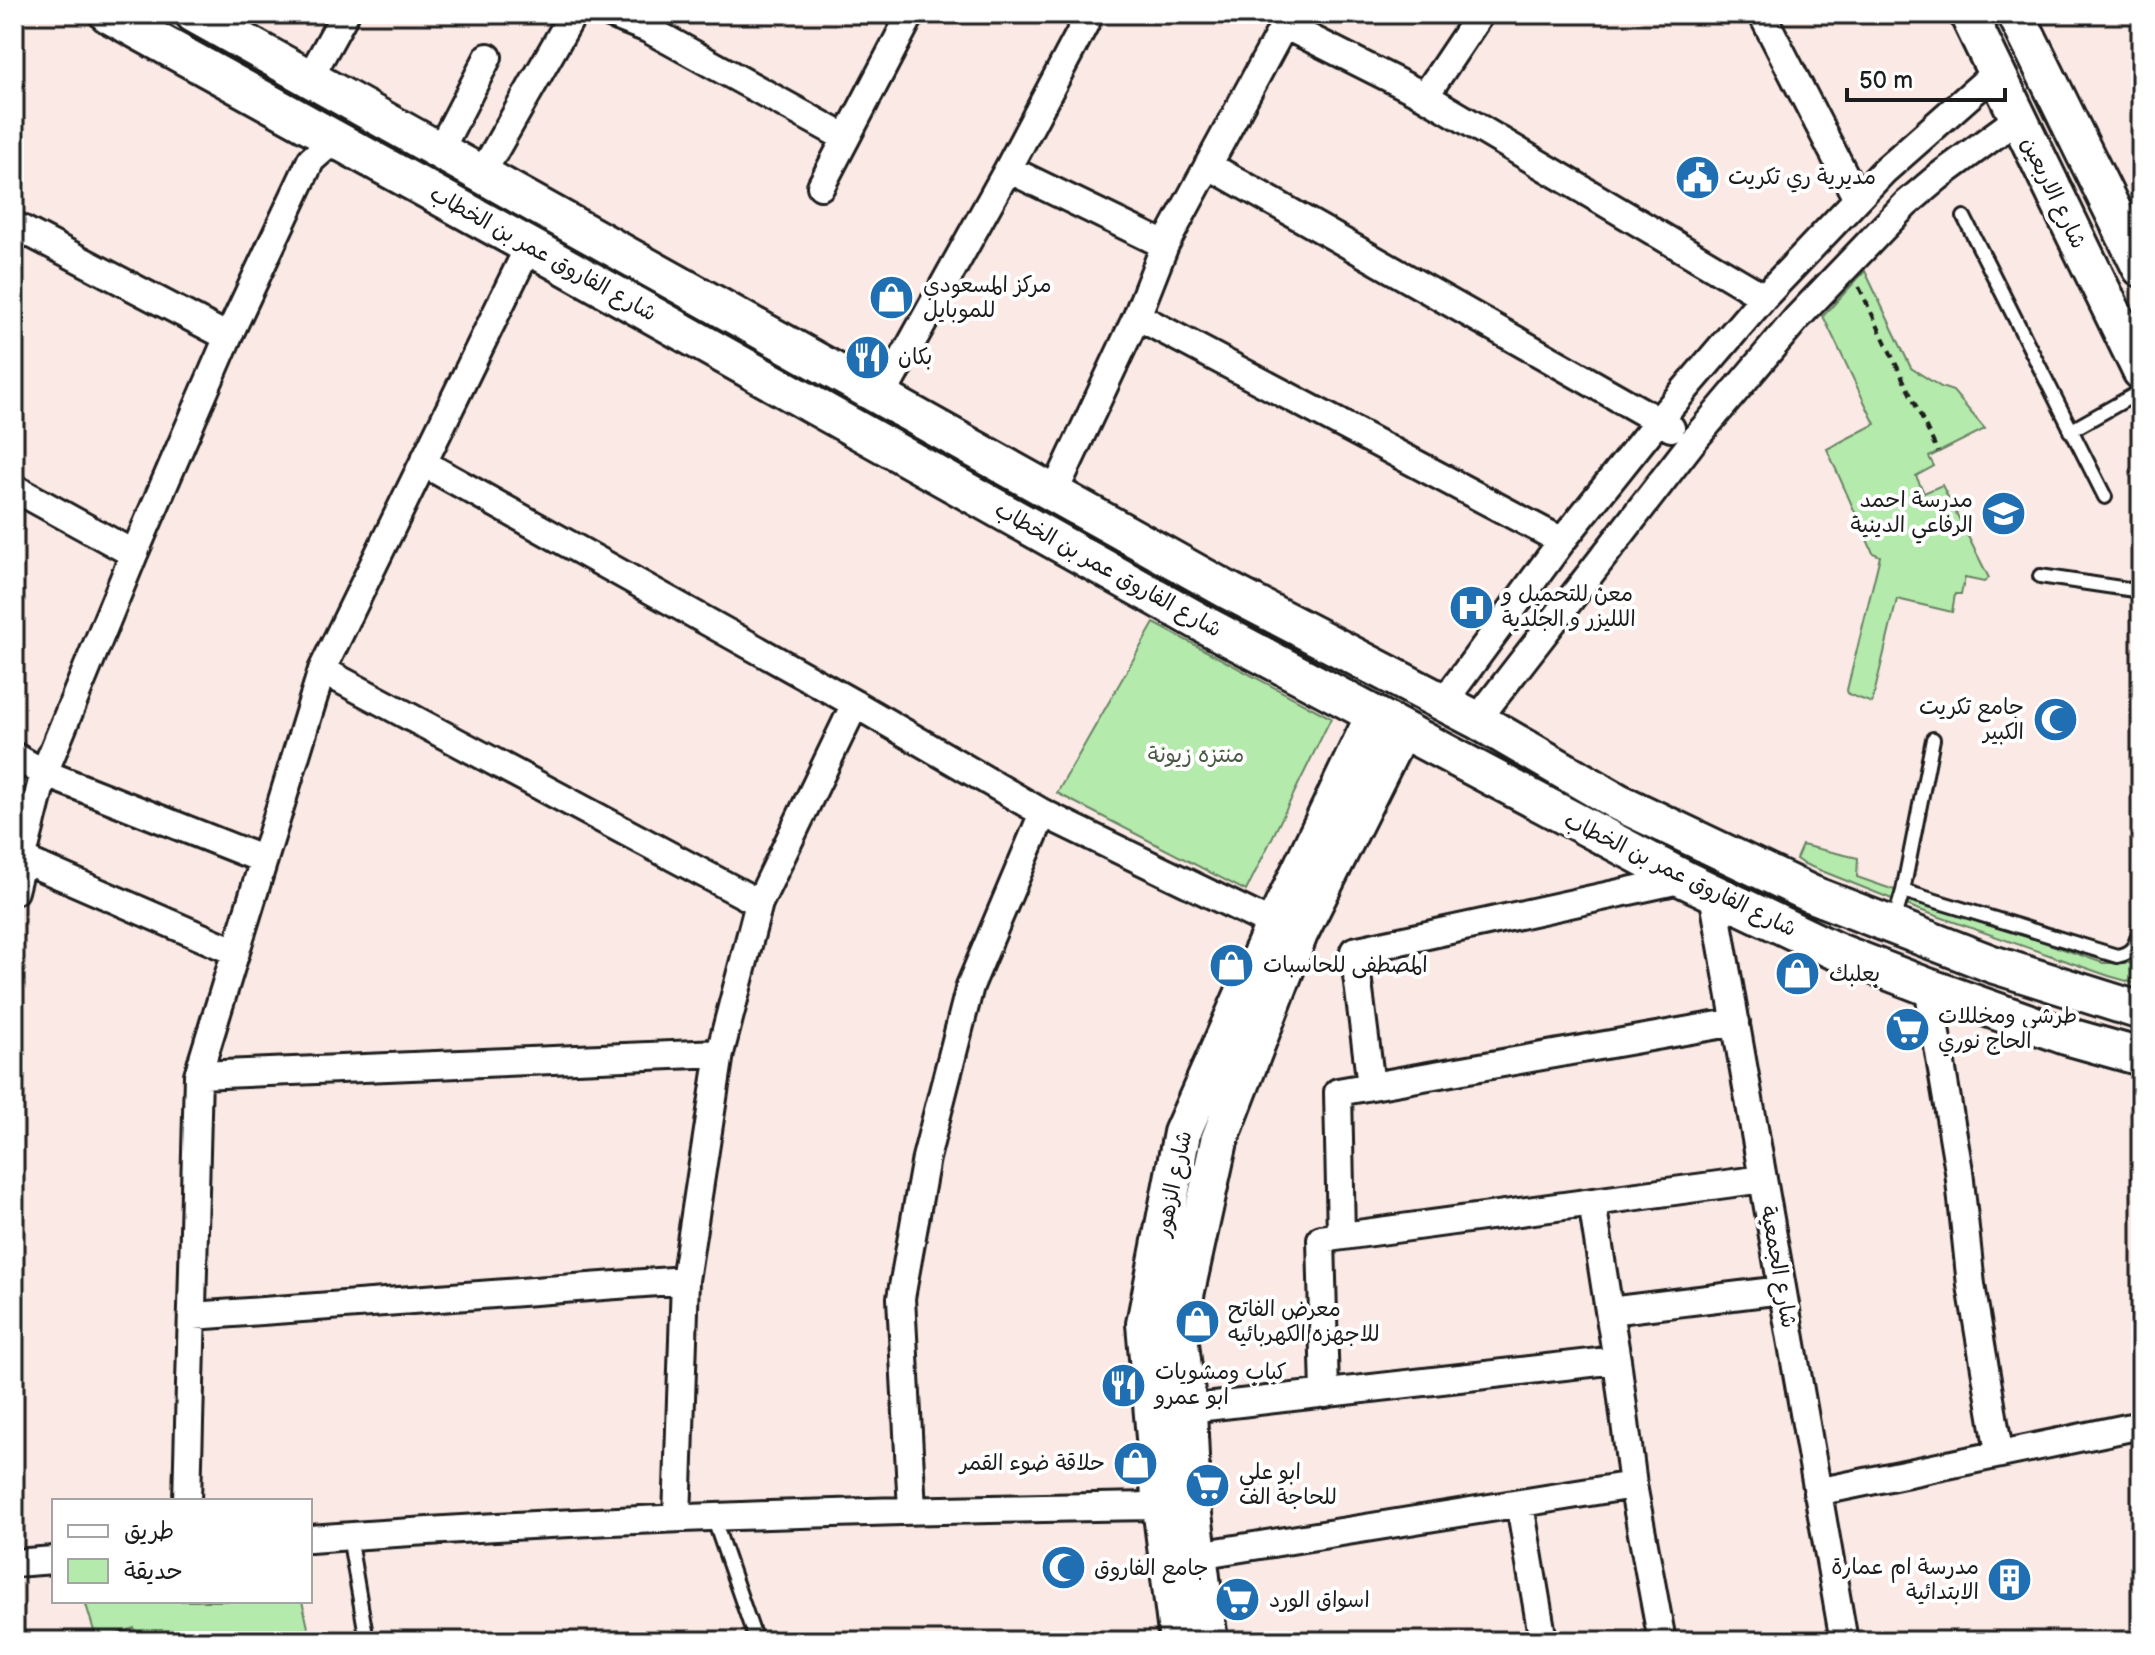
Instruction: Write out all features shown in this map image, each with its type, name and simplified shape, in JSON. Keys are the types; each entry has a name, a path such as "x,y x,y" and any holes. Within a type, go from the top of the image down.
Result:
{"main road":[{"name":"شارع الفاروق عمر بن الخطاب","path":"108,14 1209,627 1698,887 1833,950 1928,987 2066,1036 2141,1057"},
{"path":"194,14 1229,591 1477,720 1632,809 1811,894 1892,927 1992,964 2141,1011"},
{"name":"شارع الاربعين","path":"1968,14 2141,371"},
{"name":"شارع الاربعين","path":"2016,14 2141,268"},
{"path":"348,147 370,113"},
{"name":"شارع الزهور","path":"1178,1641 1161,1506 1145,1324 1182,1133 1274,925 1387,723"},
{"name":"شارع الزهور","path":"1209,1641 1192,1506 1188,1409 1178,1327 1219,1141 1299,934 1387,723"},
{"path":"1182,1133 1219,1141"}],"street":[{"path":"309,79 345,14"},
{"path":"481,175 573,14"},
{"path":"610,14 648,29 846,138"},
{"path":"821,186 911,14"},
{"path":"881,398 1090,14"},
{"path":"1425,96 1480,14"},
{"path":"1762,14 1857,199"},
{"path":"1054,493 1137,316 1165,245 1287,20 1425,96 1764,297"},
{"path":"439,152 488,57"},
{"path":"1443,703 1562,541 1658,421 1764,297 1911,146 1995,73"},
{"path":"1477,720 1693,441 1797,318 1847,263 1938,177 2017,119"},
{"path":"14,891 44,773 228,337 311,160 327,146 337,144 348,147"},
{"path":"1208,165 1693,441"},
{"path":"1008,169 1165,245"},
{"path":"14,225 228,337"},
{"path":"187,1499 198,1075 322,670 529,246"},
{"path":"1137,316 1562,541"},
{"path":"423,463 855,704 1043,813 1274,925"},
{"path":"14,488 134,554"},
{"path":"322,670 759,903"},
{"path":"677,1518 685,1280 720,1053 759,903 855,704"},
{"path":"14,756 44,773 264,860"},
{"path":"912,1510 901,1298 926,1158 970,986 1043,813"},
{"path":"22,859 236,952"},
{"path":"1371,1086 1354,951 1698,887"},
{"name":"شارع الجمعية","path":"1698,887 1736,1022 1844,1641"},
{"path":"1928,987 1959,1171 1971,1285 1999,1452"},
{"path":"1341,1236 1338,1092 1736,1022"},
{"path":"198,1075 720,1053"},
{"path":"1325,1394 1321,1239 1763,1179"},
{"path":"1592,1202 1633,1485 1662,1641"},
{"path":"193,1316 685,1280"},
{"path":"1609,1311 1782,1290"},
{"path":"1188,1409 1617,1360"},
{"path":"1817,1492 2141,1425"},
{"path":"1198,1555 1633,1485"},
{"path":"1520,1505 1543,1641"},
{"path":"312,1539 677,1518 1161,1506"},
{"path":"14,1563 52,1560"}],"lane":[{"path":"1964,217 2105,497"},
{"path":"2070,431 2141,391"},
{"path":"2040,576 2141,591"},
{"path":"1892,927 1903,891 1933,739"},
{"path":"1903,891 2117,956 2134,949 2141,925"},
{"path":"713,1517 756,1641"},
{"path":"349,1536 367,1641"}],"path":[{"path":"1847,263 1938,452"}],"green space":[{"path":"1865,271 1911,368 1953,391 1985,429 1929,457 1934,466 1916,476 1924,493 1942,485 1989,578 1984,582 1965,578 1961,594 1955,594 1952,612 1897,599 1872,703 1848,694 1847,690 1880,556 1873,553 1827,449 1875,424 1823,316"},
{"name":"منتزه زيونة","path":"1154,623 1331,718 1246,891 1057,793"},
{"path":"1802,845 1858,858 1857,877 2103,963 2141,963 2141,985 1917,909 1802,863 1796,859"},
{"path":"86,1603 302,1603 311,1641 139,1641 134,1628 97,1641"}],"place":[{"name":"مديرية ري تكريت","path":"1697,177"},
{"name":"مركز المسعودي للموبايل","path":"892,298"},
{"name":"بكان","path":"867,357"},
{"name":"مدرسة احمد الرفاعي الدينية","path":"2004,513"},
{"name":"معن للتحميل و اللليزر و الجلدية","path":"1471,607"},
{"name":"جامع تكريت الكبير","path":"2055,720"},
{"name":"المصطفى للحاسبات","path":"1232,965"},
{"name":"بعلبك","path":"1798,974"},
{"name":"طرشي ومخللات الحاج نوري","path":"1907,1029"},
{"name":"معرض الفاتح للاجهزه الكهربائيه","path":"1197,1322"},
{"name":"كباب ومشويات ابو عمرو","path":"1124,1385"},
{"name":"حلاقة ضوء القمر","path":"1136,1463"},
{"name":"ابو علي للحاجة الف","path":"1208,1485"},
{"name":"جامع الفاروق","path":"1063,1568"},
{"name":"مدرسة ام عمارة الابتدائية","path":"2010,1580"},
{"name":"اسواق الورد","path":"1238,1600"}]}
